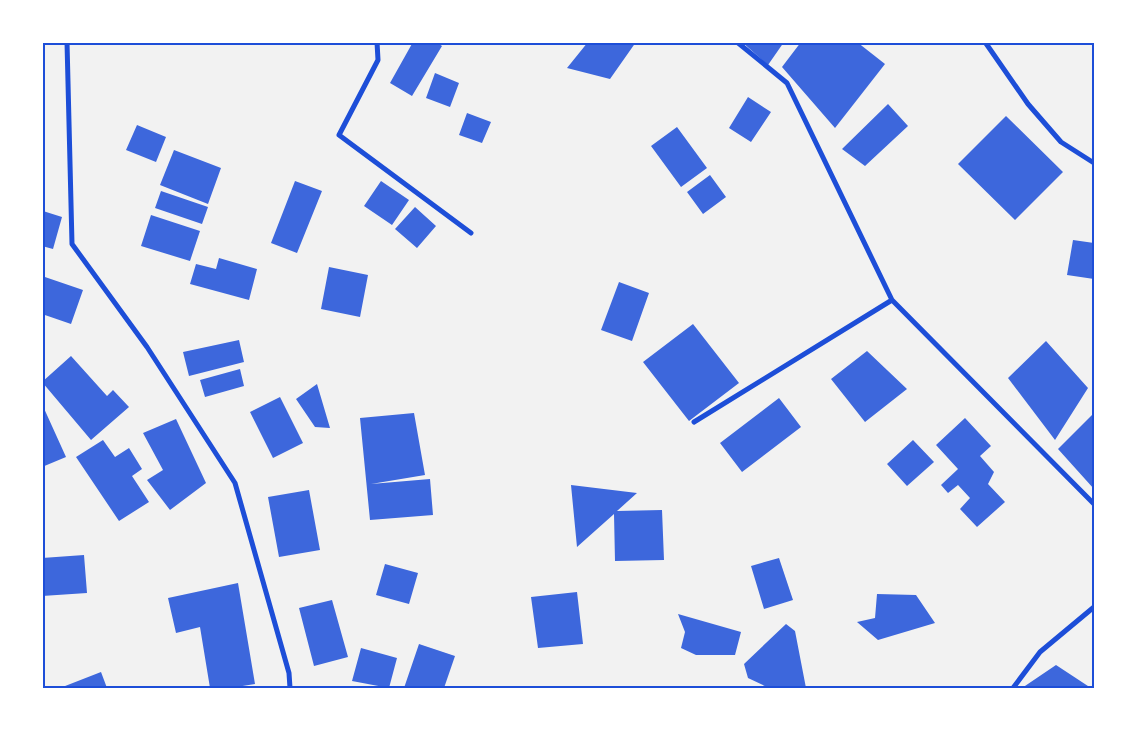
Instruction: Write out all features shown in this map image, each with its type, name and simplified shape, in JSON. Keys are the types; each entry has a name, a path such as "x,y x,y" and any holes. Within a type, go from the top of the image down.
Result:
{"street":[{"path":"68,42 72,244 147,347 235,483 289,674 290,688"},
{"path":"377,42 378,60 339,135 471,233"},
{"path":"737,42 787,83 892,300 1094,504"},
{"path":"985,42 1028,104 1061,142 1094,163"},
{"path":"694,422 892,300"},
{"path":"1012,688 1040,652 1094,607"}],"building":[{"path":"413,42 436,42 442,46 412,96 390,83"},
{"path":"588,42 636,42 610,79 567,68"},
{"path":"742,42 784,42 768,65"},
{"path":"801,42 857,42 885,64 835,128 782,67"},
{"path":"435,73 459,83 450,107 426,98"},
{"path":"748,97 771,112 751,142 729,128"},
{"path":"888,104 908,126 865,166 842,149"},
{"path":"467,113 491,122 482,143 459,135"},
{"path":"1006,116 1063,172 1015,220 958,164"},
{"path":"137,125 166,137 156,162 126,150"},
{"path":"677,127 707,168 681,187 651,146"},
{"path":"174,150 221,168 208,204 160,185"},
{"path":"710,175 726,197 703,214 687,192"},
{"path":"295,181 322,191 297,253 271,243"},
{"path":"381,181 409,200 392,225 364,206"},
{"path":"161,191 208,207 202,224 155,208"},
{"path":"415,207 436,226 417,248 395,229"},
{"path":"43,211 62,217 53,249 42,246"},
{"path":"151,215 200,231 190,261 141,246"},
{"path":"1073,240 1094,243 1094,279 1067,275"},
{"path":"219,258 257,269 249,300 190,284 196,264 216,269"},
{"path":"329,267 368,275 360,317 321,309"},
{"path":"42,276 83,290 71,324 42,314"},
{"path":"619,282 649,293 632,341 601,330"},
{"path":"693,324 739,383 689,421 643,362"},
{"path":"239,340 244,362 189,376 183,352"},
{"path":"1046,341 1088,388 1055,440 1008,378"},
{"path":"867,351 907,389 865,422 831,379"},
{"path":"71,356 107,396 113,390 129,407 91,440 42,382"},
{"path":"240,369 244,386 205,397 200,380"},
{"path":"317,384 330,428 315,427 296,399"},
{"path":"280,397 303,443 273,458 250,412"},
{"path":"779,398 801,427 742,472 720,443"},
{"path":"42,404 66,457 42,467"},
{"path":"414,413 425,475 371,484 430,479 433,515 370,520 360,418"},
{"path":"1094,413 1094,489 1058,449"},
{"path":"965,418 991,446 980,456 994,472 988,484 1005,502 977,527 960,509 970,498 958,485 948,493 941,485 958,469 936,445"},
{"path":"176,419 206,483 170,510 147,480 163,470 143,433"},
{"path":"103,440 115,457 129,448 142,469 132,476 149,502 119,521 76,457"},
{"path":"913,440 934,462 907,486 887,464"},
{"path":"571,485 637,493 617,511 662,510 664,560 615,561 614,514 577,547"},
{"path":"309,490 320,550 279,557 268,497"},
{"path":"84,555 87,593 42,596 42,558"},
{"path":"779,558 793,600 764,609 751,566"},
{"path":"385,564 418,573 409,604 376,595"},
{"path":"238,583 255,684 230,688 210,688 200,627 176,633 168,598"},
{"path":"577,592 583,644 538,648 531,597"},
{"path":"877,594 916,595 935,623 878,640 857,622 875,618"},
{"path":"332,600 348,657 314,666 299,608"},
{"path":"678,614 741,632 735,655 696,655 681,648 685,632"},
{"path":"786,624 795,631 806,688 769,688 748,678 744,664"},
{"path":"419,644 455,656 444,688 404,688"},
{"path":"361,648 397,658 389,688 352,681"},
{"path":"1056,665 1091,688 1022,688"},
{"path":"101,672 107,688 60,688"}]}
